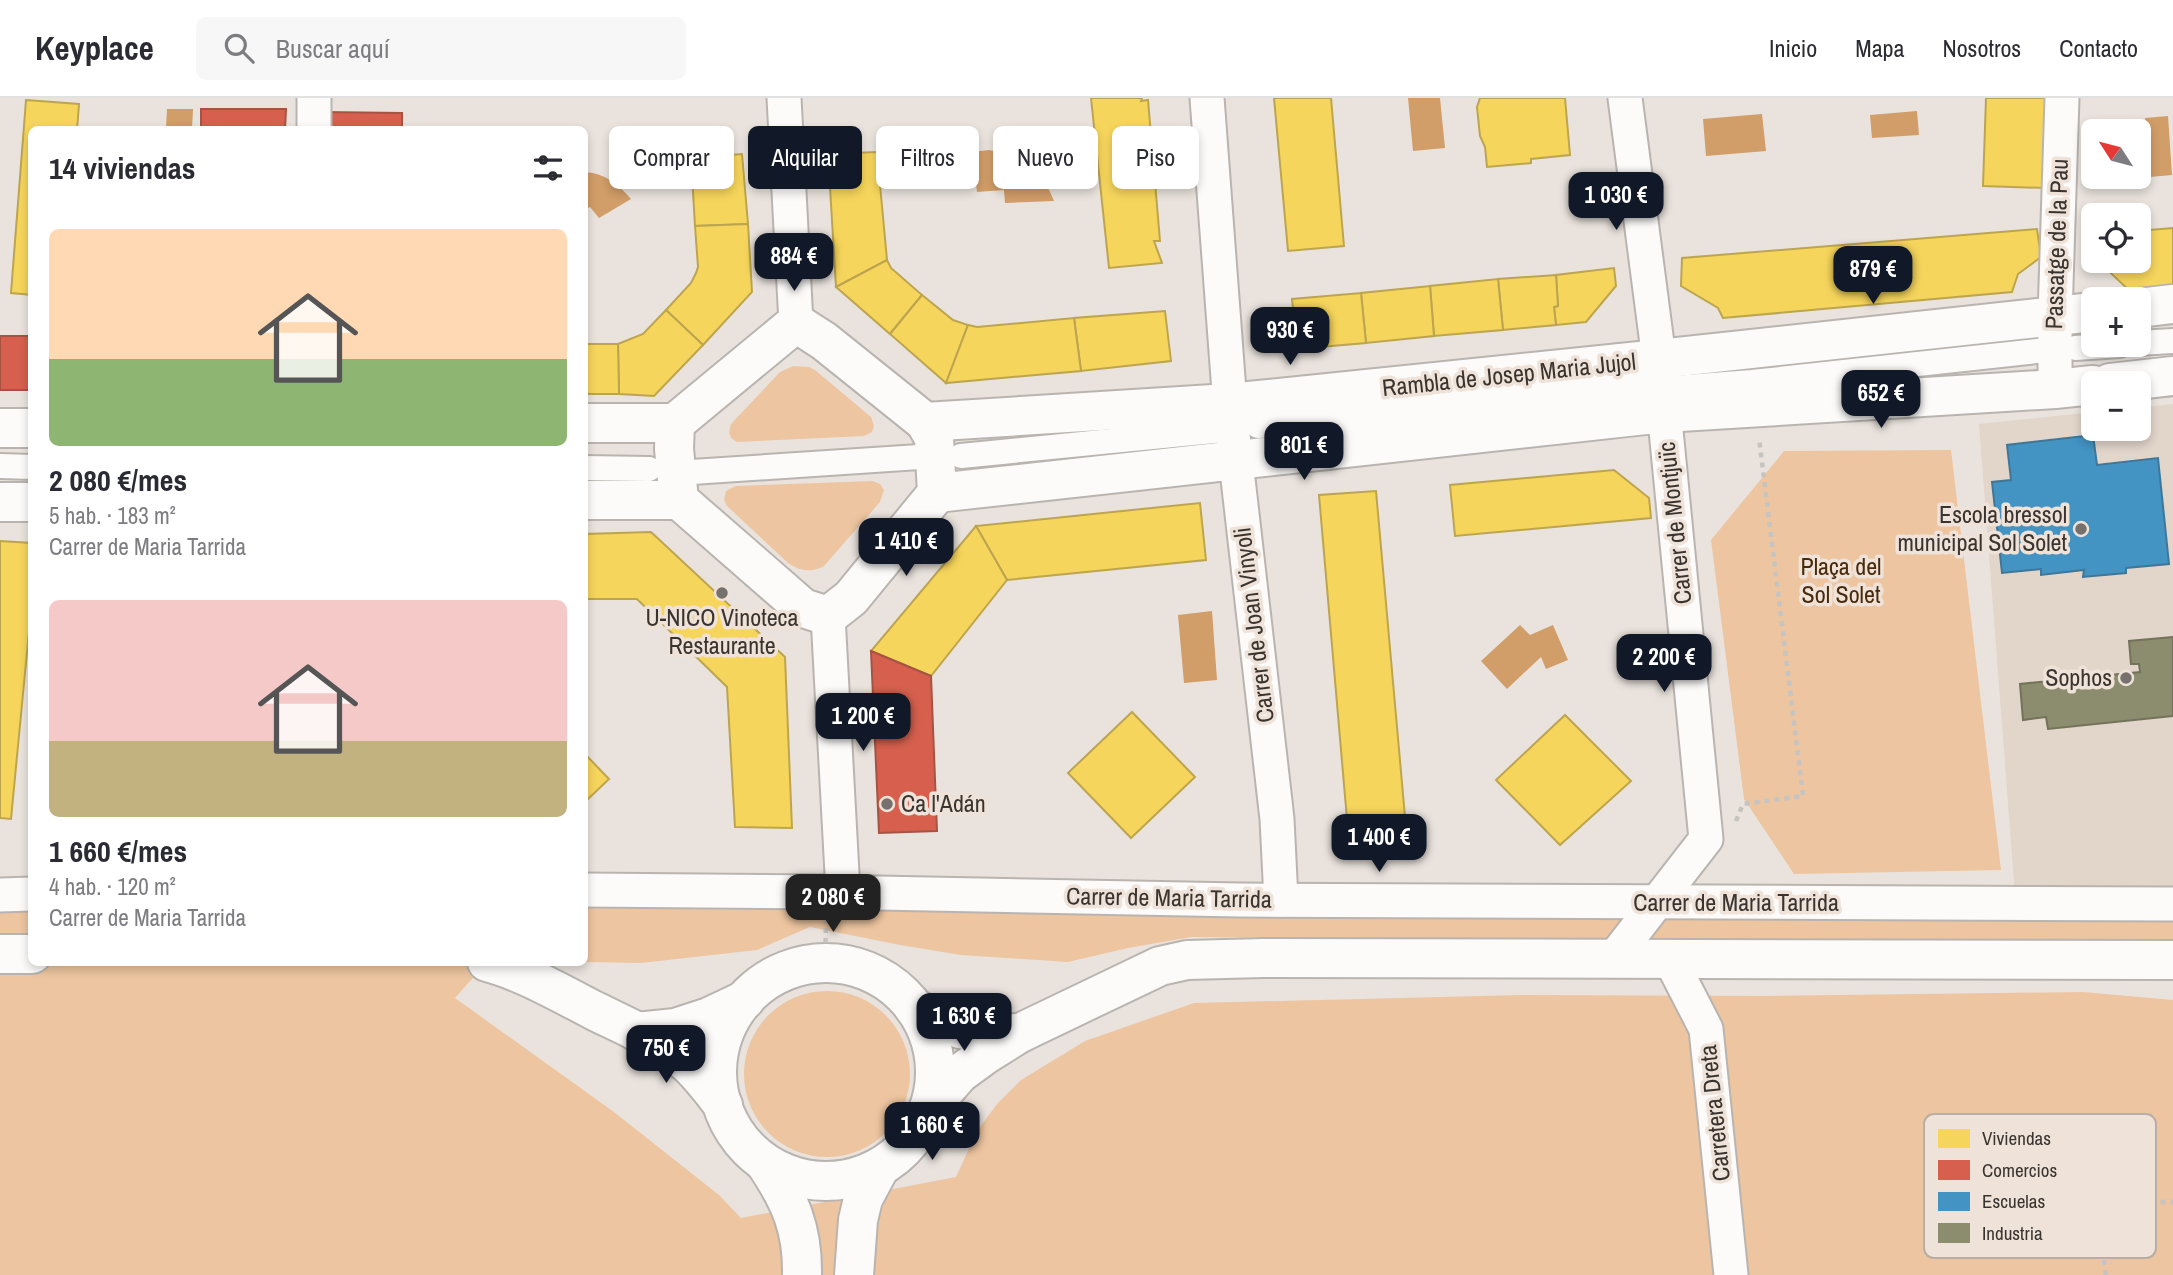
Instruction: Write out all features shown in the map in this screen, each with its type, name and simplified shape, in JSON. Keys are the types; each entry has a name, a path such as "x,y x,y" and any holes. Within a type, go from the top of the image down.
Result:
{"street":[{"path":"314,98 314,126"},
{"path":"784,98 796,323"},
{"name":"Carrer de Joan Vinyoli","path":"1207,98 1237,430 1277,819 1281,900"},
{"name":"Carrer de Montjuïc","path":"1612,960 1706,839 1660,388 1625,98"},
{"name":"Passatge de la Pau","path":"2055,389 2050,333 2062,98"},
{"path":"2151,307 2173,304"},
{"name":"Rambla de Josep Maria Jujol","path":"961,456 1660,388 2050,333 2081,318"},
{"path":"588,423 674,423 796,323"},
{"path":"796,323 824,341 922,440 934,438 937,493 851,598 828,616"},
{"path":"2151,342 2173,341"},
{"path":"2075,348 2081,348"},
{"path":"2151,378 2173,376"},
{"name":"Rambla de Josep Maria Jujol","path":"588,499 685,486 922,440 1237,430 1660,388 2055,389 2081,386"},
{"path":"674,423 685,486 803,608 828,616"},
{"path":"0,428 28,428"},
{"name":"Rambla de Josep Maria Jujol","path":"937,493 1237,430"},
{"path":"0,466 28,467"},
{"path":"588,468 649,469"},
{"path":"0,502 28,502"},
{"path":"828,616 835,892"},
{"name":"Carrer de Maria Tarrida","path":"588,890 1281,900 2173,904"},
{"path":"0,895 28,894"},
{"path":"0,954 28,954"},
{"name":"Carretera Dreta","path":"1670,959 1706,1029 1731,1275"},
{"path":"928,1110 959,1074 1020,1033 1160,966 1187,960 2173,960"},
{"path":"723,1105 717,1072 720,1050 732,1018 754,990 776,975 801,966 825,963 846,965 875,975 901,992 914,1008 929,1036 934,1057 934,1089 928,1110 909,1143 880,1167 852,1178 822,1181 792,1176 765,1163"},
{"path":"501,966 637,1032 686,1062 699,1075 723,1105 739,1138 765,1163 786,1196 797,1225 802,1275"},
{"path":"637,1032 675,1028 709,1017 745,1000"},
{"path":"914,1008 960,1029 986,1034 1020,1033"},
{"path":"854,1275 858,1220 863,1199 880,1167"}],"path":[{"path":"1733,827 1743,804 1803,796 1759,436"},
{"path":"825,963 835,892"}],"shaded area":[{"path":"1408,98 1440,98 1445,148 1413,151"},
{"path":"167,109 193,109 192,126 166,126"},
{"path":"1917,111 1919,135 1872,138 1870,115"},
{"path":"1762,114 1766,151 1706,156 1703,119"},
{"path":"2168,116 2172,175 2151,177 2151,119 2145,118"},
{"path":"979,151 993,151 993,189 1049,189 1054,201 1005,203 1004,190 977,192"},
{"path":"588,173 609,179 609,189 622,189 631,199 599,218 590,207 588,208"},
{"path":"2173,404 2173,918 2017,921 1979,424 2081,413 2081,441 2151,441 2151,407"},
{"path":"1212,611 1217,680 1184,683 1178,615"},
{"path":"1520,625 1530,635 1553,625 1568,660 1546,669 1541,657 1507,689 1481,661"}],"green space":[{"path":"793,366 815,370 871,417 874,426 872,432 864,436 737,442 731,438 731,424 780,372"},
{"name":"Plaça del Sol Solet","path":"1951,450 2001,870 1794,874 1744,799 1711,540 1784,451"},
{"path":"873,481 880,484 884,490 880,502 824,566 810,570 788,563 727,506 724,500 726,491 736,486"},
{"path":"0,906 28,906 28,966 483,966 455,998 614,1112 719,1195 741,1218 956,1177 977,1131 997,1104 1021,1080 1085,1041 1194,1003 1520,995 1767,996 2083,992 2173,1000 2173,1275 0,1275"},
{"path":"588,908 2017,921 2173,918 2173,942 1191,937 1068,962 961,955 810,927 757,950 641,963 588,962"},
{"path":"827,991 859,997 886,1015 904,1042 910,1074 904,1106 886,1133 859,1151 827,1157 795,1151 768,1133 750,1106 744,1074 750,1042 768,1015 795,997"}],"building: Viviendas":[{"path":"1091,98 1148,100 1150,126 1112,126 1112,189 1156,189 1160,241 1154,241 1162,263 1109,268 1098,164 1098,126 1094,126"},
{"path":"1274,98 1331,98 1344,246 1288,251"},
{"path":"1480,98 1565,98 1570,155 1531,159 1531,163 1487,167 1477,107"},
{"path":"1986,98 2049,98 2045,188 1983,186"},
{"path":"26,100 79,104 77,126 28,126 28,295 11,293"},
{"path":"876,152 876,189 880,189 887,260 836,287 830,189 862,189 862,153"},
{"path":"742,154 748,224 695,226 693,189 734,189 734,155"},
{"path":"748,224 752,292 703,345 666,310 691,283 696,273 698,267 695,226"},
{"path":"2173,228 2173,292 2151,294 2151,287 2126,287 2111,273 2151,273 2151,230"},
{"path":"2037,229 2041,257 2018,274 2012,292 1723,318 1718,308 1681,286 1682,258"},
{"path":"887,260 891,268 922,295 890,334 836,287"},
{"path":"1614,268 1616,286 1586,322 1556,325 1556,275"},
{"path":"1556,275 1556,325 1503,330 1498,279"},
{"path":"1498,279 1503,330 1434,336 1430,286"},
{"path":"1430,286 1434,336 1366,343 1361,293"},
{"path":"1361,293 1366,343 1297,349 1292,299"},
{"path":"922,295 953,320 968,325 946,383 890,334"},
{"path":"666,310 703,345 654,396 619,394 618,344 643,334"},
{"path":"1165,311 1171,361 1081,371 1074,318"},
{"path":"1074,318 1081,371 946,383 968,325 977,327"},
{"path":"588,344 618,344 619,394 588,394"},
{"path":"1614,470 1649,498 1651,518 1455,536 1450,485"},
{"path":"1376,491 1406,828 1348,831 1319,495"},
{"path":"1200,503 1206,560 1007,580 976,526"},
{"path":"976,526 1007,580 931,676 871,651"},
{"path":"651,532 785,657 792,828 735,827 727,687 637,599 588,599 588,534"},
{"path":"0,541 28,543 28,642 11,819 0,818"},
{"path":"1132,712 1195,777 1131,838 1068,773"},
{"path":"1565,715 1631,781 1560,845 1496,780"},
{"path":"588,757 609,779 588,799"}],"building: Comercios":[{"path":"201,109 286,109 285,126 201,126"},
{"path":"322,112 402,113 402,126 322,126"},
{"path":"0,336 28,336 28,390 0,390"},
{"path":"871,651 931,676 937,831 879,833"}],"building: Escuelas":[{"name":"Escola bressol municipal Sol Solet","path":"2081,436 2081,441 2094,441 2097,465 2158,458 2169,564 2126,568 2126,573 2083,577 2084,570 2041,575 2041,569 2002,573 1992,482 2011,480 2007,445"}],"building: Industria":[{"name":"Sophos","path":"2173,637 2173,716 2048,729 2046,717 2023,720 2020,684 2140,672 2139,664 2131,664 2129,641"}],"place":[{"name":"Escola bressol municipal Sol Solet","path":"2081,529"},
{"name":"U-NICO Vinoteca Restaurante","path":"722,593"},
{"name":"Sophos","path":"2126,678"},
{"name":"Ca l'Adán","path":"887,804"}]}
